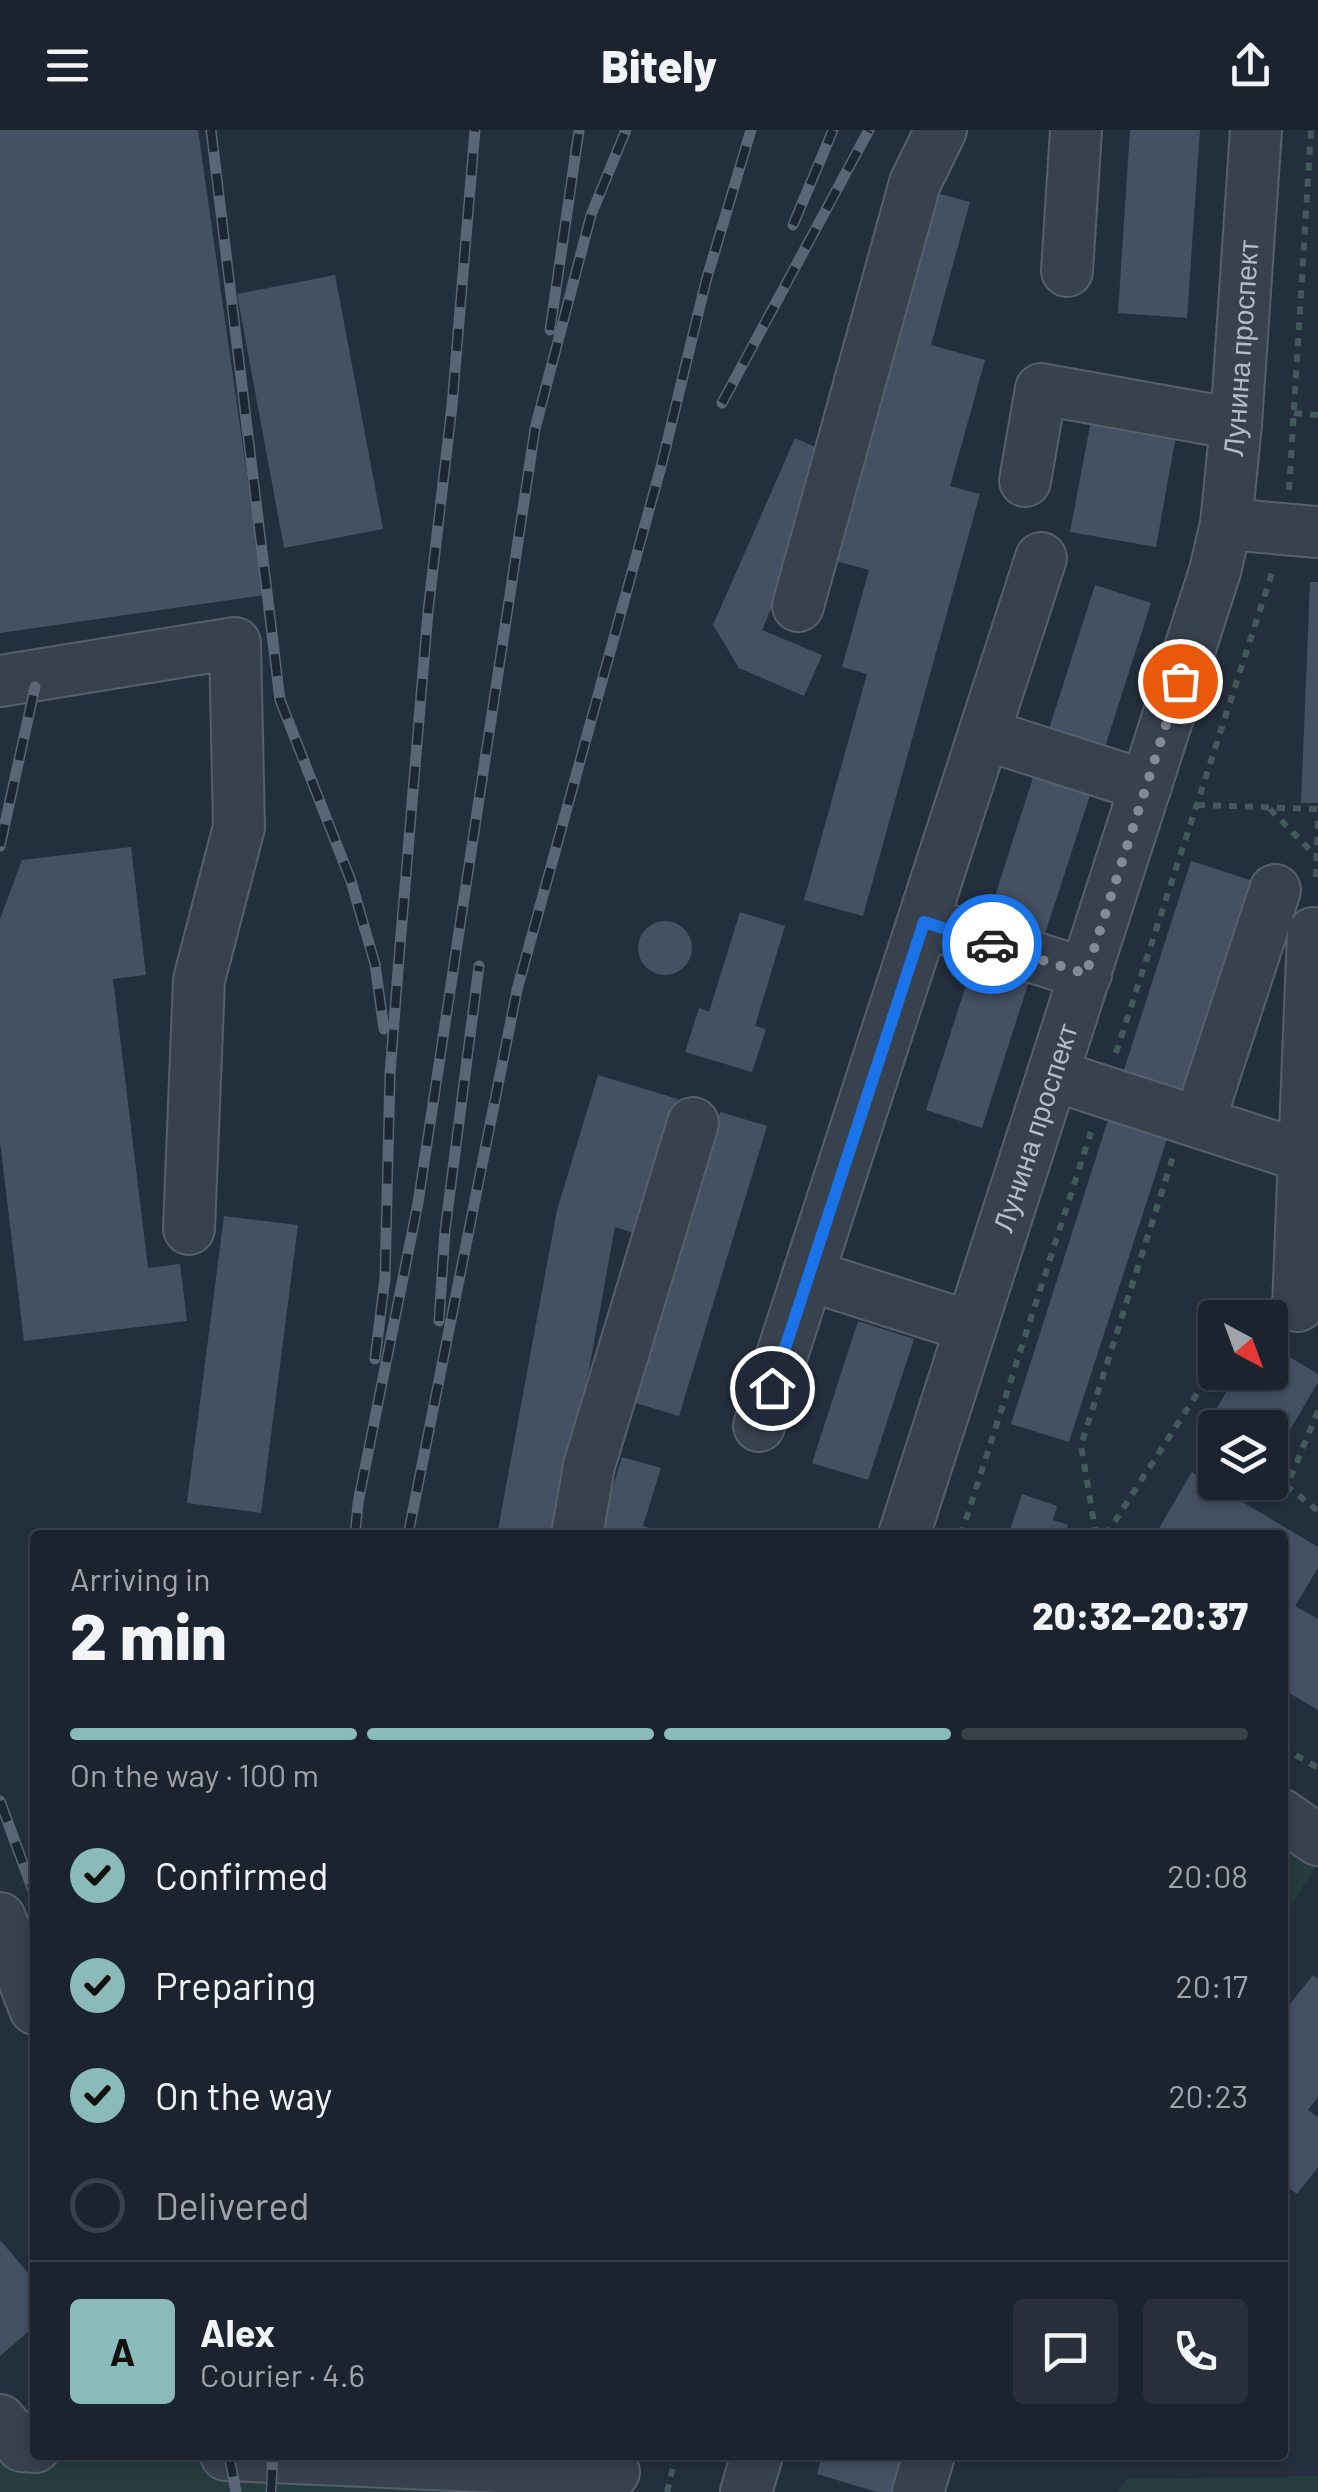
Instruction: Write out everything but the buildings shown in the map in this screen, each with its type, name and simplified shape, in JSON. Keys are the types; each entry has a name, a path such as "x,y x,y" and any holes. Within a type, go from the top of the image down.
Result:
{"street":[{"path":"798,606 915,183 941,130"},
{"path":"1066,270 1076,130"},
{"name":"Лунина проспект","path":"906,1530 1215,571 1226,524 1236,424 1256,130"},
{"path":"1025,481 1042,389 1236,424"},
{"path":"1226,524 1302,531"},
{"path":"760,1426 1041,558"},
{"path":"0,681 234,644 239,827 199,980 189,1229"},
{"path":"984,734 1146,786"},
{"path":"1192,1120 1275,890"},
{"path":"924,922 1086,974"},
{"path":"1298,1306 1313,934"},
{"path":"1053,1075 1304,1156"},
{"path":"577,1530 589,1466 694,1124"},
{"path":"808,1275 972,1328"},
{"path":"0,1918 30,1996"},
{"path":"0,2420 22,2446 30,2447"},
{"path":"334,2460 614,2473"},
{"path":"746,2492 756,2460"},
{"path":"918,2492 927,2460"}],"path":[{"path":"963,1530 1197,805 1302,531 1294,413 1311,130"},
{"path":"1294,413 1318,415"},
{"path":"1197,805 1318,810"},
{"path":"1269,808 1316,856"},
{"path":"1095,1530 1081,1446 1192,1120"},
{"path":"1109,1530 1200,1390"},
{"path":"1318,1411 1287,1486 1318,1511"},
{"path":"1288,1751 1318,1768"},
{"path":"666,2492 675,2460"}],"green space":[{"path":"1288,1836 1318,1862 1288,1911"},
{"path":"0,2433 30,2452 30,2460 595,2460 586,2492 0,2492"},
{"path":"1318,2476 1318,2492 1118,2492 1126,2479"}],"railway":[{"path":"211,130 280,700 351,881 375,964 384,1029"},
{"path":"375,1359 385,1278 390,1074 399,958 475,130"},
{"path":"550,330 579,130"},
{"path":"355,1530 418,1203 535,429 591,215 626,130"},
{"path":"409,1530 517,990 662,463 706,281 751,130"},
{"path":"793,225 833,130"},
{"path":"722,403 869,130"},
{"path":"0,846 35,687"},
{"path":"439,1321 445,1231 479,966"},
{"path":"0,1801 30,1882"},
{"path":"230,2460 236,2492"},
{"path":"271,2492 273,2460"}],"way so far":[{"path":"992,944 1086,974 1180,681"}],"route":[{"path":"772,1388 924,922 992,944"}]}
